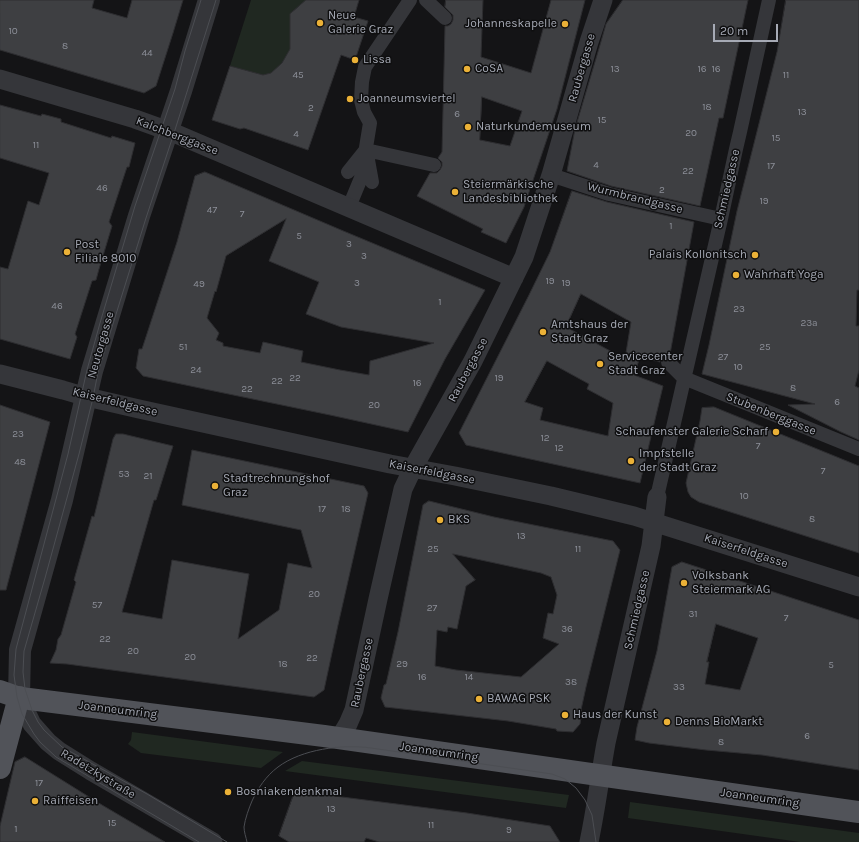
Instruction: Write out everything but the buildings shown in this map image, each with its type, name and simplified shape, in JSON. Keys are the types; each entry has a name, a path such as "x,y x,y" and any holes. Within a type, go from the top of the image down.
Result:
{"main road":[{"name":"Joanneumring","path":"10,694 29,699 339,739 859,812"},
{"path":"2,758 10,694"}],"street":[{"name":"Neutorgasse","path":"10,694 20,650 62,500 92,371 209,0"},
{"path":"349,207 361,177 370,123 364,112 361,100 365,67 410,0"},
{"path":"426,0 445,18"},
{"name":"Raubergasse","path":"339,739 354,710 403,489 413,468 473,361 524,257 551,175 602,0"},
{"name":"Schmiedgasse","path":"589,842 608,735 651,546 657,497 721,219 769,0"},
{"name":"Kalchberggasse","path":"0,79 135,119 168,131 514,278"},
{"path":"366,150 434,165"},
{"name":"Wurmbrandgasse","path":"551,175 609,194 721,219"},
{"path":"668,362 684,378"},
{"name":"Kaiserfeldgasse","path":"0,374 87,397 375,461 551,496 654,522 859,587"},
{"name":"Stubenberggasse","path":"684,378 859,449"},
{"name":"Radetzkystraße","path":"10,694 29,721 59,752 211,842"}],"shaded area":[{"path":"251,0 307,0 293,11 295,43 282,63 271,74 259,76 258,74 230,66"},
{"path":"132,732 283,752 261,768 141,753 128,744 131,740"},
{"path":"302,761 569,795 566,808 285,771"},
{"path":"630,802 859,833 859,842 800,842 628,818"}],"tram line":[{"path":"199,842 56,757 40,742 22,714 17,697 14,675 16,649 68,454 87,370 100,323 135,206 175,89 201,0"},
{"path":"216,0 98,372 79,454 24,651 23,672 25,689 38,722 44,730 62,747 147,794 227,842"},
{"path":"247,842 244,827 246,817 254,796 266,778 278,767 299,756 323,749 348,747 371,748 552,774 565,779 576,788 585,800 592,815 596,842"}],"place":[{"name":"Neue Galerie Graz","path":"320,23"},
{"name":"Johanneskapelle","path":"565,24"},
{"name":"Lissa","path":"355,60"},
{"name":"CoSA","path":"467,69"},
{"name":"Joanneumsviertel","path":"350,99"},
{"name":"Naturkundemuseum","path":"468,127"},
{"name":"Steiermärkische Landesbibliothek","path":"455,192"},
{"name":"Post Filiale 8010","path":"67,252"},
{"name":"Palais Kollonitsch","path":"755,255"},
{"name":"Wahrhaft Yoga","path":"736,275"},
{"name":"Amtshaus der Stadt Graz","path":"543,332"},
{"name":"Servicecenter Stadt Graz","path":"600,364"},
{"name":"Schaufenster Galerie Scharf","path":"776,432"},
{"name":"Impfstelle der Stadt Graz","path":"631,461"},
{"name":"Stadtrechnungshof Graz","path":"215,486"},
{"name":"BKS","path":"440,520"},
{"name":"Volksbank Steiermark AG","path":"684,583"},
{"name":"BAWAG PSK","path":"479,699"},
{"name":"Haus der Kunst","path":"565,715"},
{"name":"Denns BioMarkt","path":"667,722"},
{"name":"Bosniakendenkmal","path":"228,792"},
{"name":"Raiffeisen","path":"35,801"}]}
